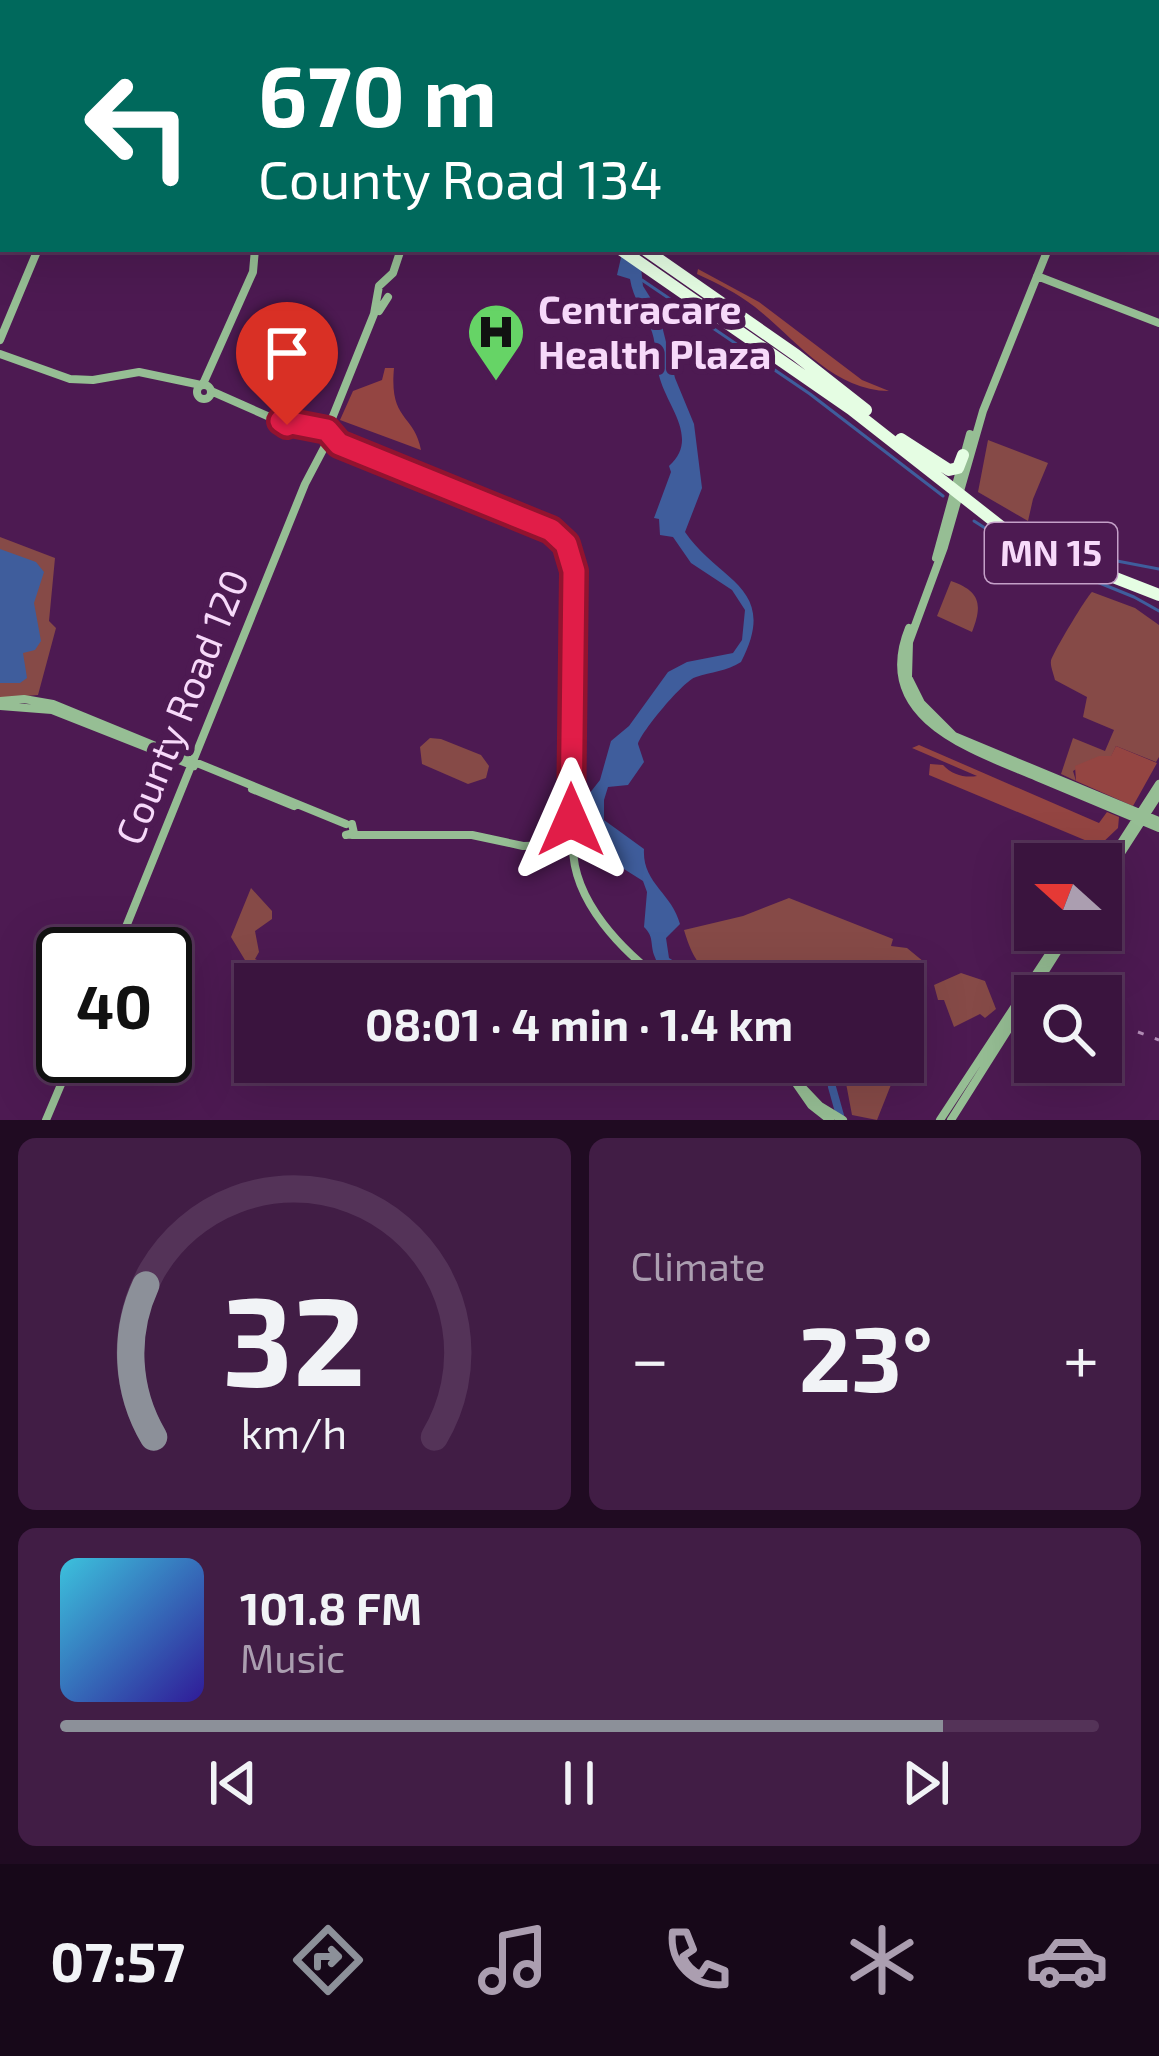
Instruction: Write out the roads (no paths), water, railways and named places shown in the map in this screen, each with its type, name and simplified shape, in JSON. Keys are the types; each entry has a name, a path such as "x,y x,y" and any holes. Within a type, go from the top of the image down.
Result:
{"highway":[{"name":"MN 15","path":"624,252 1032,536 1159,591"},
{"name":"MN 15","path":"648,252 796,355 902,439 987,518 1036,547 1159,591"},
{"path":"902,439 949,470 958,468 963,455"},
{"path":"954,510 965,506 987,518"}],"street":[{"path":"0,340 37,252"},
{"path":"205,390 253,272 255,252"},
{"name":"County Road 120","path":"305,484 317,434 331,421 381,285 392,275 403,252"},
{"name":"County Road 120","path":"126,927 305,484 395,288 403,252"},
{"path":"1047,252 963,455 954,510 909,642 907,670 918,698 938,727 1159,825"},
{"path":"1037,275 1159,323"},
{"path":"388,297 381,285 391,281 395,288"},
{"path":"0,354 70,379 139,372 167,377 317,434 327,430 328,442"},
{"path":"928,585 983,411"},
{"path":"317,434 318,445 328,442 356,450 537,522 566,544 574,571 567,840 596,912 639,963"},
{"path":"0,704 46,708 368,836 465,834 528,847 567,840"},
{"path":"0,704 50,704 175,752 192,763"},
{"path":"175,752 191,751 214,708"},
{"path":"1122,849 1159,784"},
{"path":"1122,844 1159,794"},
{"path":"940,1120 1054,951"},
{"path":"951,1120 1055,951"},
{"path":"46,1120 62,1083"},
{"path":"796,1083 826,1118"},
{"path":"799,1083 818,1104 843,1120"}],"water":[{"path":"622,252 639,252 643,286 658,310 675,378 694,424 702,488 685,532 740,588 753,617 741,662 690,680 673,696 638,744 644,762 628,785 608,787 604,800 604,820 644,849 652,879 676,913 680,924 666,938 669,958 677,963 658,963 654,955 644,927 647,892 643,881 608,859 584,826 589,794 600,780 611,741 629,726 668,672 687,662 733,653 742,640 745,610 732,590 691,563 673,537 660,535 659,519 654,518 682,435 660,379 652,332 630,279 617,275"},
{"path":"0,549 36,562 44,572 34,603 41,641 35,650 23,653 27,678 20,683 0,683"}],"waterway":[{"path":"642,280 810,394 943,496"},
{"path":"974,521 1021,551 1159,611"},
{"path":"1117,561 1159,569"},
{"path":"832,1087 841,1119"}],"railway":[{"path":"1138,1032 1159,1040"}],"place":[{"name":"Centracare Health Plaza","path":"496,383"}]}
